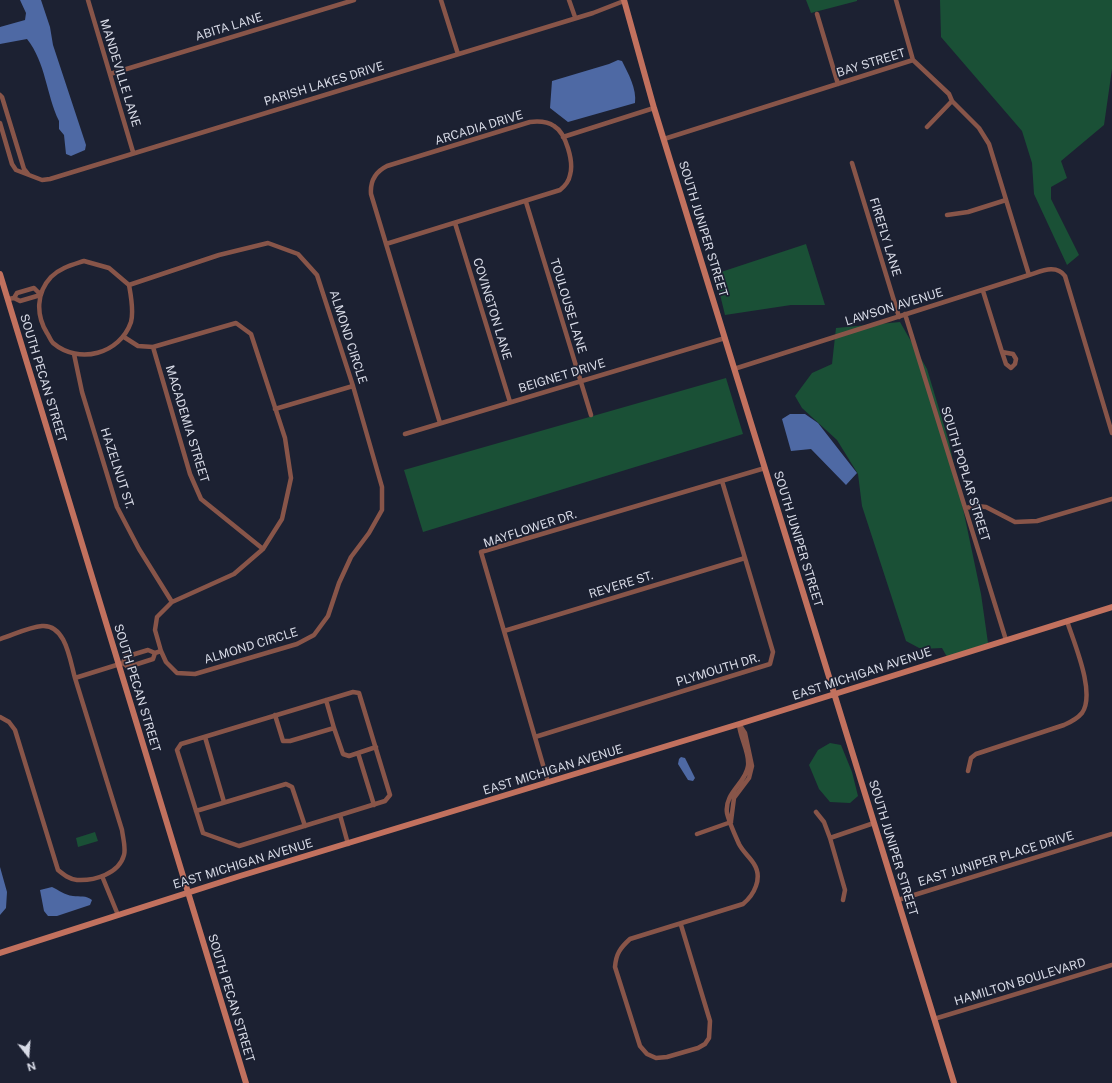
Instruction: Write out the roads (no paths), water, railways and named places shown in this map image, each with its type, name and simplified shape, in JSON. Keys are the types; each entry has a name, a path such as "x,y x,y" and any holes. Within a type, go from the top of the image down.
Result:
{"street":[{"name":"MANDEVILLE LANE","path":"88,0 133,152"},
{"name":"ABITA LANE","path":"110,74 354,0"},
{"path":"441,0 458,54"},
{"path":"570,0 575,17"},
{"name":"PARISH LAKES DRIVE","path":"0,123 12,164 16,170 42,180 50,179 133,152 458,54 624,0"},
{"name":"SOUTH JUNIPER STREET","path":"624,0 654,108 954,1083"},
{"path":"896,0 913,60"},
{"path":"817,14 838,84"},
{"name":"BAY STREET","path":"664,139 913,60 949,94 952,101 986,138 1029,275"},
{"path":"0,95 2,97 24,169 29,175"},
{"path":"926,127 952,101"},
{"path":"563,137 654,108"},
{"name":"ARCADIA DRIVE","path":"386,244 555,193 564,187 568,181 571,168 571,162 560,130 547,122 530,122 381,169 373,179 370,186 371,194 386,244 440,423"},
{"name":"FIREFLY LANE","path":"852,163 899,316"},
{"path":"947,215 968,212 1006,200"},
{"name":"TOULOUSE LANE","path":"526,202 591,415"},
{"name":"COVINGTON LANE","path":"455,223 510,402"},
{"name":"ALMOND CIRCLE","path":"124,337 138,346 152,347 236,323 251,334 285,438 291,478 282,519 263,549 234,574 172,602 157,617 155,630 160,651 166,662 177,673 195,674 297,644 314,636 328,616 339,583 351,557 372,529 382,510 382,487 353,386 317,275 298,254 268,243 219,255 129,285"},
{"path":"11,299 20,301 37,296 51,277 64,268 84,261 109,268 129,285 132,305 131,320 124,337 107,351 89,355 74,354 52,343 40,322 40,293"},
{"name":"LAWSON AVENUE","path":"734,369 1049,269 1061,271 1065,276 1112,433"},
{"name":"SOUTH PECAN STREET","path":"0,274 11,299 246,1083"},
{"path":"11,299 17,293 34,288 40,293"},
{"path":"983,290 1002,352"},
{"name":"SOUTH POPLAR STREET","path":"905,314 1006,640"},
{"name":"BEIGNET DRIVE","path":"405,434 580,380 725,338"},
{"name":"MACADEMIA STREET","path":"152,347 190,474 201,499 263,549"},
{"name":"HAZELNUT ST.","path":"74,354 82,392 117,507 139,549 172,602"},
{"path":"275,409 353,386"},
{"name":"MAYFLOWER DR.","path":"548,782 482,552 765,468"},
{"name":"PLYMOUTH DR.","path":"535,737 770,664 773,652 722,481"},
{"path":"965,508 977,506 986,507 1015,522 1037,521 1112,499"},
{"name":"REVERE ST.","path":"504,631 745,558"},
{"name":"EAST MICHIGAN AVENUE","path":"0,953 188,893 835,695 1112,607"},
{"path":"968,771 971,758 976,754 1064,725 1076,719 1083,712 1086,704 1087,692 1067,621"},
{"path":"0,639 43,626 52,627 59,633 65,645 122,830 125,845 124,855 119,865 108,874 76,880 65,876 58,870 15,730 8,722 0,717"},
{"path":"121,664 125,657 148,650 155,653 160,651"},
{"path":"75,678 121,664 128,667 153,659 155,653"},
{"path":"353,692 359,693 390,795 385,801 239,846 203,833 177,750 181,744 275,715 353,692"},
{"path":"326,700 343,754 349,756 376,747"},
{"path":"275,715 283,741 290,741 334,728"},
{"path":"681,925 710,1021 709,1038 705,1044 698,1048 667,1057 656,1058 647,1054 640,1046 615,967 616,958 618,950 630,939 681,925 743,904 752,896 757,885 757,874 754,864 739,844 727,812 730,798 744,778 748,766 748,759 740,733 739,724"},
{"path":"205,737 224,802"},
{"path":"358,753 374,804"},
{"path":"196,811 286,784 292,787 305,826"},
{"path":"816,812 824,822 830,838 845,890 842,900"},
{"path":"340,815 348,844"},
{"path":"697,834 731,822"},
{"path":"830,838 874,823"},
{"name":"EAST JUNIPER PLACE DRIVE","path":"898,900 1112,834"},
{"path":"102,876 118,915"},
{"name":"HAMILTON BOULEVARD","path":"934,1019 1112,965"}],"water":[{"path":"20,0 41,0 50,27 53,45 86,145 85,150 71,156 66,154 64,135 59,129 59,121 51,100 42,68 33,48 27,39 0,44 0,27 25,20 26,13"},
{"path":"618,60 622,61 632,81 635,92 635,103 568,122 550,108 552,81"},
{"path":"790,414 805,414 818,423 857,473 846,485 811,449 791,451 782,419"},
{"path":"681,757 685,758 695,778 693,781 688,780 678,764"},
{"path":"0,867 7,892 6,908 0,915"},
{"path":"52,887 67,895 90,898 92,900 90,905 57,916 48,916 44,911 40,890"}]}
